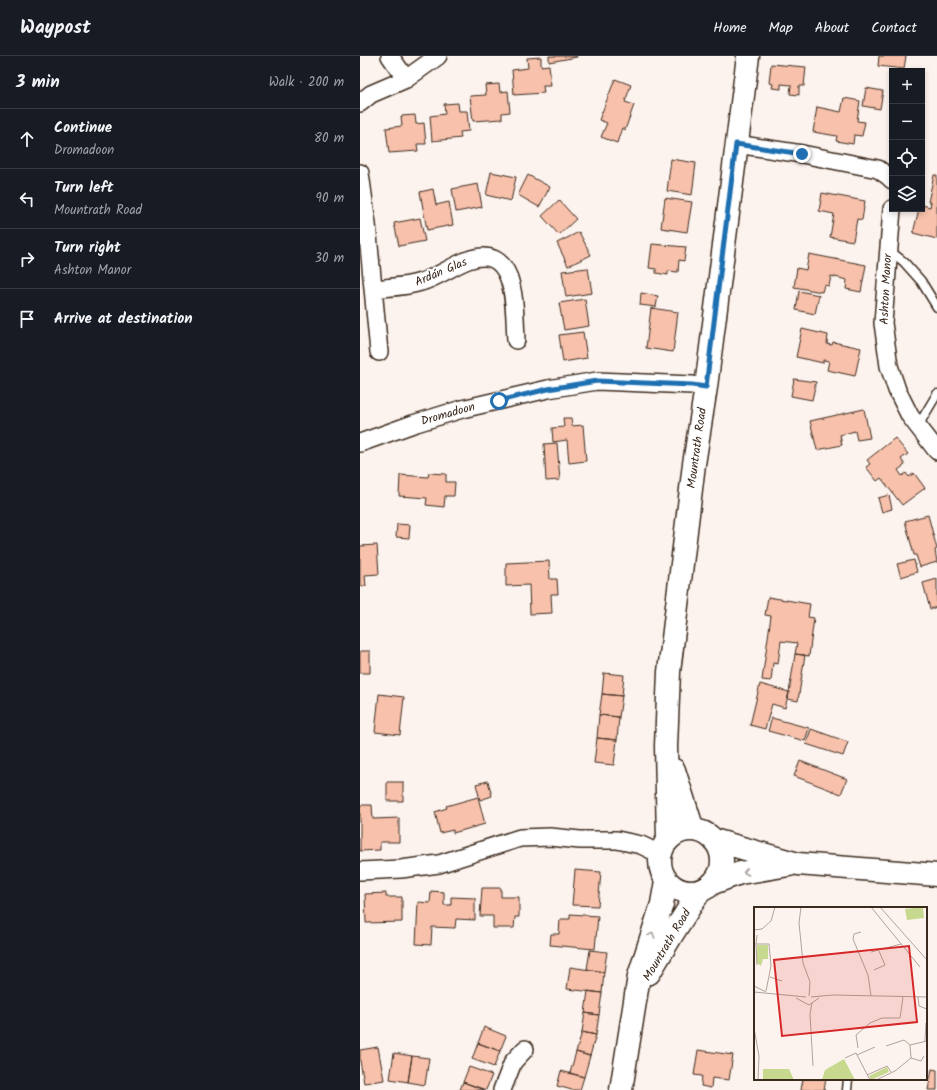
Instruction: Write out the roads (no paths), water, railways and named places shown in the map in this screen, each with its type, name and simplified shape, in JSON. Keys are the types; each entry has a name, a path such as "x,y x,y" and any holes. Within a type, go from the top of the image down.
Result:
{"main road":[{"name":"Mountrath Road","path":"664,846 667,710 670,664 694,464 706,387 748,56"},
{"name":"Mountrath Road","path":"666,746 693,830"},
{"path":"798,864 740,873 691,892 682,891 673,887 666,881 660,868 664,846 679,832 693,830 702,832 714,840 798,864 937,875"},
{"path":"707,887 718,876 722,862 719,848 714,840"},
{"name":"Mountrath Road","path":"621,1090 639,976 662,904 666,881"},
{"name":"Mountrath Road","path":"636,1000 657,958 707,887"}],"street":[{"path":"390,56 406,79"},
{"path":"360,103 371,94 406,79 438,56"},
{"path":"736,144 802,154 878,169 889,178"},
{"path":"360,173 367,224 379,352"},
{"name":"Ashton Manor","path":"892,212 883,323 889,366 897,390 910,416 937,451"},
{"name":"Ardán Glas","path":"373,289 407,286 422,282 469,260 480,257 488,257 505,268 510,277 513,289 516,340"},
{"name":"Dromadoon","path":"360,443 413,424 462,409 548,389 597,381 692,385 706,387"},
{"path":"360,871 402,869 439,864 520,838 550,837 580,840 617,840 641,845 664,846"},
{"path":"502,1090 513,1062 525,1049"}],"lane":[{"path":"888,249 904,262 921,281 937,307"},
{"path":"918,426 937,394"}]}
